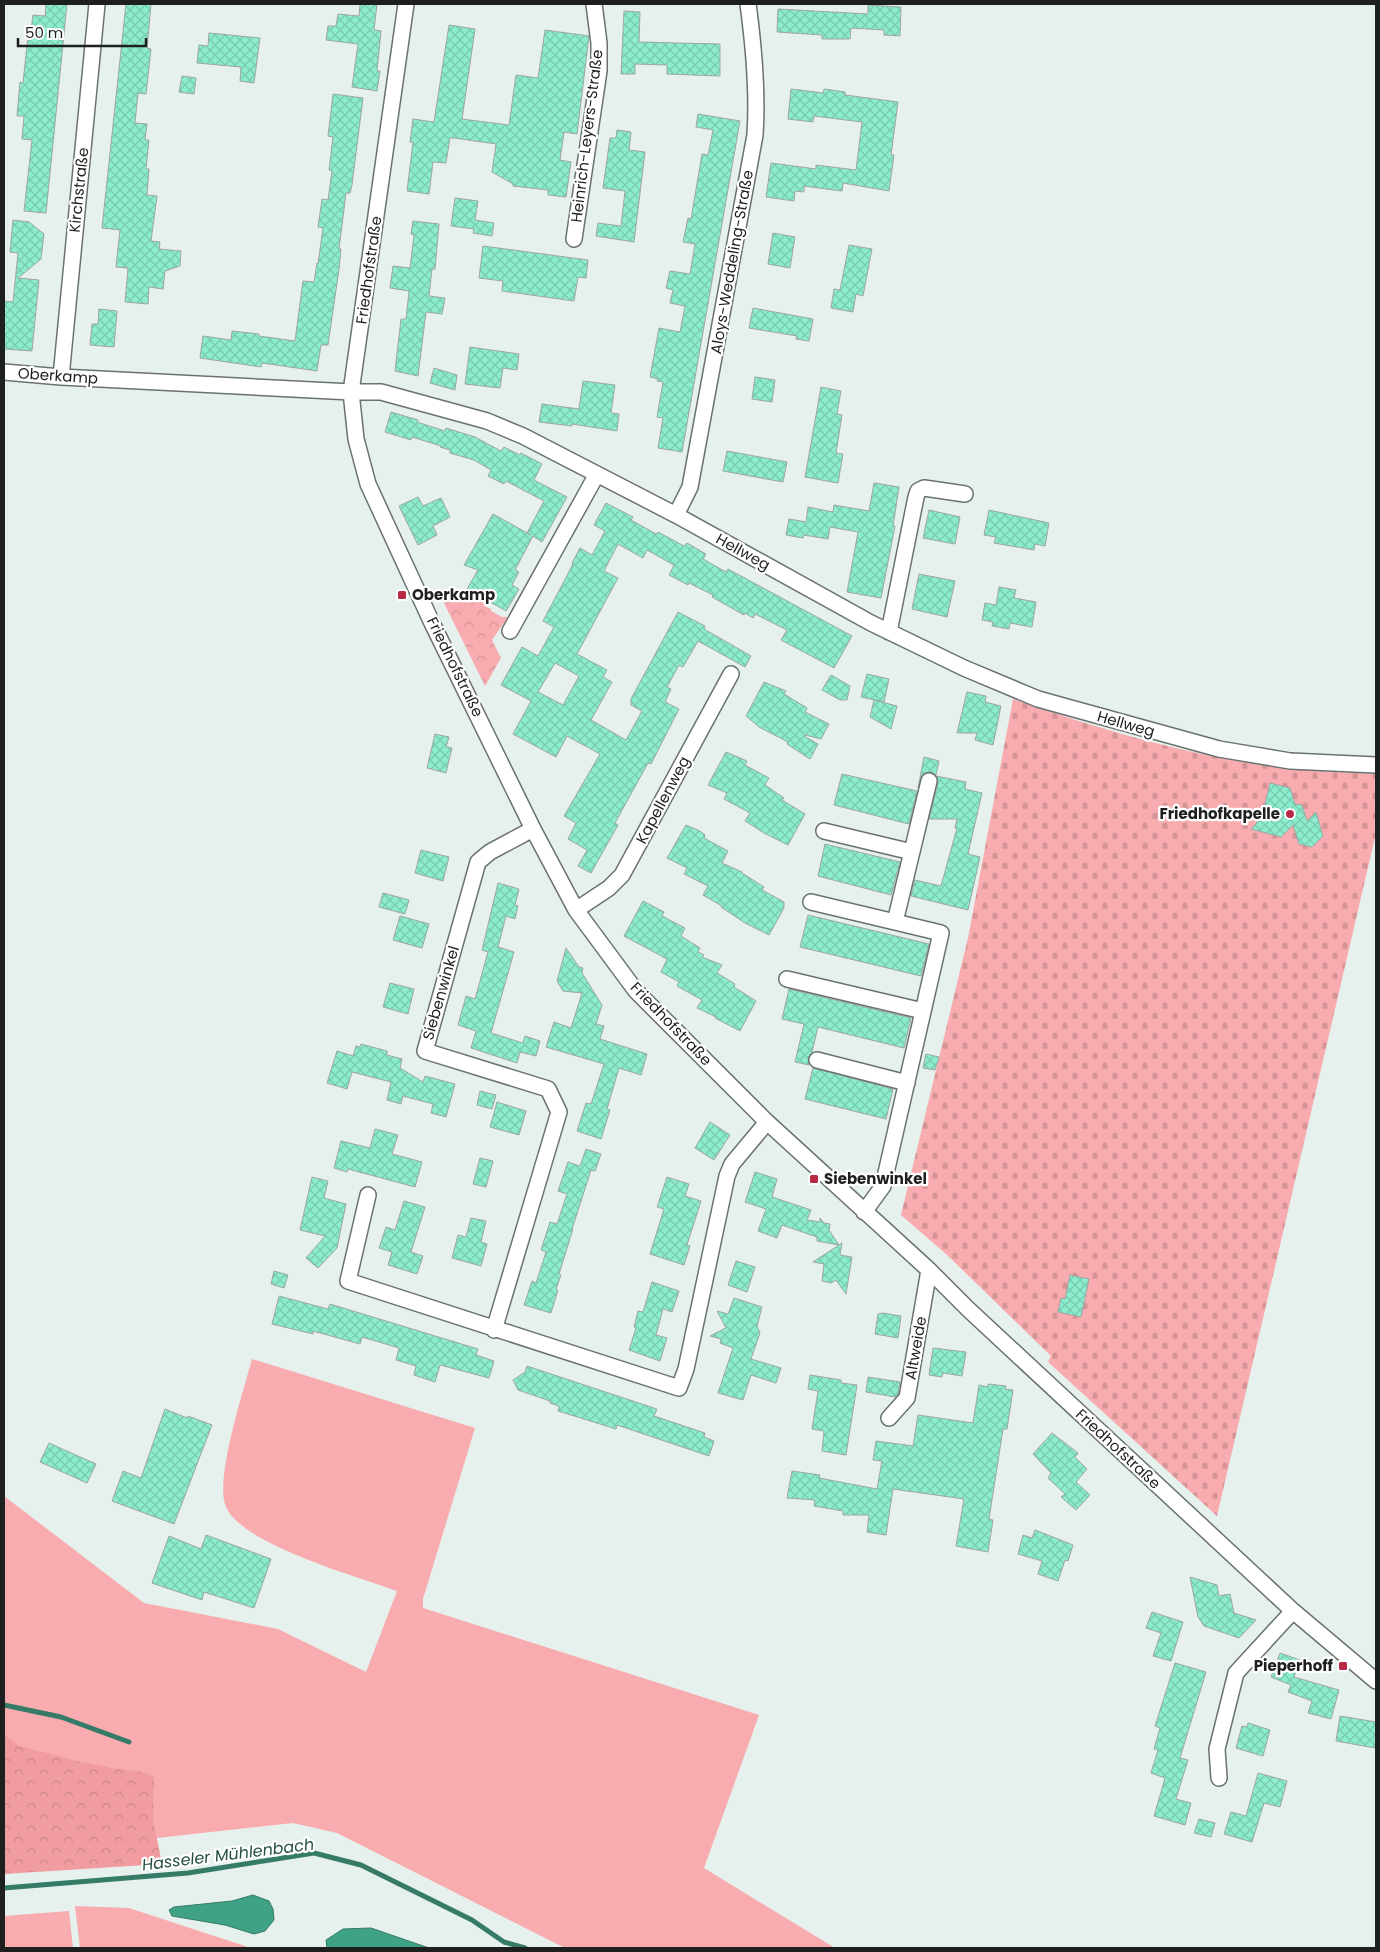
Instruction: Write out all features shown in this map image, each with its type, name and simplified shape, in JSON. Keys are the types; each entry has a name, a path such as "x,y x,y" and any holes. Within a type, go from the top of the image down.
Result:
{"street":[{"name":"Kirchstraße","path":"61,377 97,4"},
{"name":"Friedhofstraße","path":"406,4 351,392 356,439 368,484 432,623 533,829 576,910 636,991 767,1122 929,1270 968,1309 1293,1611 1376,1680"},
{"name":"Heinrich-Leyers-Straße","path":"574,239 599,71 600,44 594,4"},
{"name":"Aloys-Weddeling-Straße","path":"676,515 690,487 755,135 757,100 756,64 748,4"},
{"name":"Oberkamp","path":"4,372 61,377 351,392"},
{"name":"Hellweg","path":"351,392 381,392 487,422 523,436 676,515 889,632 964,668 1038,699 1219,749 1290,760 1376,765"},
{"path":"510,631 597,474"},
{"path":"889,632 918,491 924,488 965,494"},
{"name":"Kapellenweg","path":"576,910 609,888 622,875 731,674"},
{"path":"895,922 929,781"},
{"name":"Siebenwinkel","path":"494,1330 558,1112 548,1089 425,1051 478,862 490,852 533,829"},
{"path":"824,831 912,852"},
{"path":"811,902 941,933 883,1186 864,1212"},
{"path":"787,979 923,1011"},
{"path":"817,1060 907,1083"},
{"path":"368,1195 348,1281 494,1330 678,1388 686,1369 727,1176 732,1164 767,1122"},
{"name":"Altweide","path":"889,1418 907,1398 929,1270"},
{"path":"1219,1778 1217,1749 1236,1673 1293,1611"}],"green space":[{"path":"465,593 486,603 485,606 491,609 491,611 502,617 508,617 492,640 501,658 485,686 441,597"},
{"path":"1013,699 1108,730 1204,755 1283,768 1376,774 1376,833 1217,1516 1048,1362 1051,1356 946,1254 901,1215 968,938"},
{"path":"252,1359 475,1428 423,1599 423,1608 759,1715 704,1868 835,1948 565,1948 337,1833 293,1823 4,1855 4,1496 144,1603 278,1629 366,1672 397,1591 303,1558 277,1546 254,1534 237,1521 226,1507 223,1494 227,1457 231,1435"},
{"path":"4,1735 19,1746 78,1761 138,1771 154,1776 153,1819 162,1864 4,1874"},
{"path":"75,1906 129,1908 251,1948 80,1948"},
{"path":"69,1911 73,1948 4,1948 4,1916"}],"shaded area":[{"path":"253,1895 269,1901 273,1909 274,1920 265,1931 254,1934 225,1925 172,1916 169,1910 174,1907 232,1901"},
{"path":"371,1928 429,1948 327,1948 326,1940 343,1929"}],"building":[{"path":"46,4 67,4 46,213 24,211 32,140 22,139 24,116 17,116 20,82 23,83 28,36 30,37 33,15 45,16"},
{"path":"126,4 151,4 147,48 151,49 146,94 138,93 135,123 147,124 145,140 149,140 146,169 149,169 147,195 157,196 151,241 160,242 159,249 181,251 180,266 165,271 163,289 149,287 148,304 125,302 128,268 116,267 120,230 102,228"},
{"path":"360,4 377,4 374,30 381,31 377,71 380,71 377,91 352,87 358,44 326,40 328,26 336,26 338,14 359,16"},
{"path":"868,5 901,7 900,36 884,35 884,30 851,28 850,39 822,39 822,35 777,32 778,9 868,14"},
{"path":"624,11 640,12 639,42 720,44 720,76 667,74 667,65 635,64 635,74 621,74"},
{"path":"449,25 475,29 462,119 509,125 516,75 538,78 545,30 589,36 577,134 564,132 560,160 571,162 566,197 548,195 548,190 513,186 513,184 492,172 496,144 454,138 450,138 446,163 433,162 429,194 407,191 413,142 410,142 413,119 434,122"},
{"path":"209,33 260,38 254,83 240,81 241,67 197,63 199,45 208,46"},
{"path":"182,76 196,78 194,94 179,92"},
{"path":"791,89 823,93 824,89 845,92 845,95 898,102 891,155 894,155 889,191 843,183 842,191 804,186 804,192 795,191 794,201 766,197 771,163 816,169 816,165 856,170 862,122 814,116 813,122 788,119"},
{"path":"333,94 363,98 352,185 350,193 346,193 339,249 341,249 339,269 328,345 321,345 317,371 262,363 261,367 200,358 203,336 231,340 232,331 295,341 303,281 314,282 318,264 323,228 318,227 322,199 328,200 332,171 329,170 333,137 328,136"},
{"path":"698,114 740,121 682,452 658,448 663,418 657,417 663,382 650,377 659,328 680,332 685,306 670,303 673,290 666,288 670,271 690,274 695,244 683,242 688,218 691,219 702,154 708,155 713,130 696,127"},
{"path":"617,130 631,132 629,150 645,152 634,242 596,236 598,223 621,226 625,191 603,188 610,138 616,138"},
{"path":"455,198 478,201 475,220 494,223 492,236 473,233 474,229 451,226"},
{"path":"13,220 29,222 44,234 41,259 18,278 39,280 32,351 4,349 4,301 13,302 18,253 10,252"},
{"path":"413,221 439,224 435,269 432,269 429,296 445,298 442,314 426,312 418,376 395,371 401,319 406,319 409,291 390,288 393,266 410,268 414,235 411,234"},
{"path":"773,233 795,237 790,268 768,264"},
{"path":"849,245 872,249 863,296 856,294 853,312 831,308 834,289 840,290"},
{"path":"483,246 588,260 586,278 578,277 574,301 502,291 503,281 479,278"},
{"path":"753,308 813,319 809,341 796,339 797,336 749,328"},
{"path":"99,309 117,311 114,347 90,345 92,324 98,324"},
{"path":"470,347 519,354 517,370 503,368 500,388 465,384"},
{"path":"434,368 457,375 455,390 430,383"},
{"path":"755,377 775,380 772,402 752,399"},
{"path":"583,381 615,385 611,413 619,414 617,431 572,424 572,426 539,422 542,404 579,409"},
{"path":"821,387 841,391 837,414 842,415 836,453 843,454 838,483 805,477"},
{"path":"391,412 445,431 446,428 475,437 501,451 504,447 520,455 521,453 542,464 534,480 567,497 542,542 533,536 515,570 519,572 512,585 519,589 506,611 467,589 478,570 464,565 493,514 527,533 544,501 506,481 504,484 488,476 491,470 474,460 450,453 450,450 441,446 412,437 411,440 385,432"},
{"path":"727,451 787,462 783,482 723,471"},
{"path":"874,483 899,487 893,526 895,526 881,598 847,592 858,532 830,527 828,539 804,535 803,538 786,535 789,519 806,522 808,507 833,512 834,505 869,511"},
{"path":"418,497 423,506 441,498 450,517 433,526 437,535 418,545 399,506"},
{"path":"606,503 633,517 631,520 656,534 658,532 684,546 687,543 706,554 703,559 726,572 728,569 852,636 834,668 781,640 787,630 755,614 753,618 745,613 744,615 712,597 713,595 669,575 674,565 647,550 643,558 618,544 604,571 618,578 577,654 607,670 603,677 612,682 591,720 626,740 642,711 631,705 631,699 678,612 705,626 704,629 751,656 745,667 698,641 683,667 679,665 667,687 671,689 665,702 679,709 651,764 648,763 615,823 618,825 591,873 578,866 587,850 568,839 576,823 564,816 600,754 567,736 556,757 513,734 531,701 501,685 522,647 538,656 554,627 543,621 580,548 592,555 605,531 594,525","holes":["555,663 579,676 563,705 538,692"]},
{"path":"929,510 960,517 955,544 923,538"},
{"path":"989,510 1049,523 1045,546 1035,544 1034,550 994,543 996,537 984,535"},
{"path":"919,574 955,581 947,617 912,609"},
{"path":"999,587 1016,590 1014,598 1036,602 1032,627 1010,623 1009,629 992,626 993,622 982,620 985,603 996,605"},
{"path":"867,674 889,679 884,702 861,697"},
{"path":"831,675 850,686 847,700 840,700 822,690"},
{"path":"764,682 786,691 784,694 807,708 805,712 829,724 821,739 804,736 818,744 810,759 787,744 788,742 759,727 746,716"},
{"path":"967,692 986,696 985,702 1001,706 993,745 975,740 977,733 957,733"},
{"path":"874,700 897,706 891,729 870,717"},
{"path":"435,734 449,737 446,747 452,748 446,773 427,768"},
{"path":"726,752 747,761 745,765 769,778 765,785 784,798 782,800 805,814 788,845 745,821 750,813 724,799 727,793 708,785"},
{"path":"924,757 939,761 936,775 931,772 923,774 918,788"},
{"path":"842,774 917,791 909,824 834,805"},
{"path":"936,776 966,782 965,789 982,793 968,854 980,857 968,910 911,896 915,880 941,886 957,828 955,828 957,819 929,819 938,783"},
{"name":"Friedhofkapelle","path":"1270,783 1290,788 1295,804 1302,805 1307,821 1316,812 1323,836 1312,847 1299,844 1293,825 1281,837 1251,829 1263,812"},
{"path":"686,825 700,831 705,835 704,838 728,851 722,863 742,872 764,887 762,890 784,902 784,908 769,935 745,923 703,895 708,886 684,874 687,868 667,858"},
{"path":"825,844 900,862 891,895 818,876"},
{"path":"421,850 449,857 443,881 415,873"},
{"path":"498,883 519,889 515,905 518,906 515,919 506,916 498,947 514,952 491,1033 523,1043 525,1036 540,1041 536,1056 520,1052 517,1063 471,1048 476,1031 458,1025 466,996 475,999 488,952 482,950"},
{"path":"383,893 409,900 405,914 379,907"},
{"path":"643,901 664,912 662,916 685,928 681,936 700,948 698,952 704,955 702,957 722,965 717,973 735,984 734,987 756,1001 740,1031 697,1008 702,1000 677,986 679,982 661,972 667,959 624,936"},
{"path":"808,915 929,944 921,976 800,947"},
{"path":"400,916 429,924 422,948 393,940"},
{"path":"566,948 579,967 583,968 582,973 602,1005 596,1024 604,1026 600,1039 647,1054 641,1075 619,1068 607,1109 610,1110 601,1139 577,1131 586,1103 591,1104 604,1064 546,1047 554,1022 571,1028 582,993 563,991 557,981"},
{"path":"390,983 414,989 408,1014 383,1007"},
{"path":"789,989 911,1018 904,1048 818,1027 812,1052 808,1058 809,1065 795,1062 804,1024 782,1019"},
{"path":"361,1044 387,1051 387,1055 402,1059 400,1068 423,1082 425,1076 455,1084 446,1117 431,1113 433,1104 403,1096 401,1104 387,1100 391,1082 352,1072 347,1089 327,1083 337,1051 353,1056 356,1046 360,1047"},
{"path":"926,1054 939,1057 935,1070 923,1068"},
{"path":"813,1068 893,1089 886,1119 805,1099"},
{"path":"480,1091 496,1095 492,1109 477,1105"},
{"path":"497,1102 526,1111 519,1135 490,1127"},
{"path":"710,1122 730,1135 714,1160 695,1148"},
{"path":"375,1129 398,1135 392,1154 422,1162 415,1187 348,1169 347,1172 334,1168 341,1141 370,1148"},
{"path":"586,1149 601,1154 595,1171 591,1170 572,1229 559,1274 561,1275 556,1289 558,1290 551,1313 524,1305 532,1281 536,1283 546,1252 541,1250 550,1222 557,1224 567,1194 558,1191 568,1162 580,1166"},
{"path":"480,1158 493,1161 486,1187 473,1184"},
{"path":"755,1172 777,1179 772,1197 811,1210 807,1220 820,1222 820,1218 824,1223 830,1224 829,1230 839,1245 817,1241 817,1237 782,1225 777,1238 758,1231 766,1209 745,1202"},
{"path":"312,1177 328,1181 324,1198 346,1204 337,1248 318,1268 306,1258 325,1236 300,1230"},
{"path":"667,1177 689,1184 685,1196 701,1201 687,1245 690,1246 684,1265 650,1254 664,1209 657,1207"},
{"path":"404,1201 425,1207 411,1252 423,1256 417,1274 388,1265 392,1252 379,1248 386,1227 395,1230"},
{"path":"471,1218 486,1221 481,1242 487,1244 481,1266 452,1258 458,1235 466,1237"},
{"path":"842,1243 840,1255 852,1257 846,1294 836,1280 831,1283 822,1281 824,1264 813,1262"},
{"path":"736,1261 755,1267 747,1292 728,1285"},
{"path":"274,1271 288,1275 284,1288 271,1284"},
{"path":"1070,1275 1089,1279 1081,1317 1058,1312 1061,1298 1065,1299"},
{"path":"652,1282 679,1291 672,1312 663,1309 656,1335 667,1338 660,1361 629,1350 636,1328 634,1327 638,1311 643,1312"},
{"path":"279,1296 328,1309 330,1304 478,1349 476,1355 494,1361 489,1378 440,1365 435,1382 414,1375 416,1366 396,1360 399,1348 362,1337 360,1344 313,1331 313,1334 272,1324"},
{"path":"734,1298 762,1307 757,1326 760,1333 751,1359 781,1368 776,1383 751,1375 743,1400 718,1393 733,1348 720,1343 721,1339 710,1336 726,1328 717,1311 728,1314"},
{"path":"878,1314 901,1316 898,1338 875,1334"},
{"path":"933,1348 966,1352 962,1376 943,1373 942,1377 929,1375"},
{"path":"527,1366 657,1409 654,1416 705,1433 704,1437 714,1441 709,1456 617,1425 616,1429 558,1411 559,1406 550,1403 550,1401 518,1390 513,1380 525,1372"},
{"path":"810,1375 841,1380 841,1383 857,1385 846,1455 822,1451 824,1431 812,1429 818,1391 808,1389"},
{"path":"868,1377 900,1382 898,1394 895,1397 866,1392"},
{"path":"988,1384 1006,1386 1005,1389 1013,1390 1007,1429 1003,1429 989,1519 993,1520 988,1552 956,1546 964,1499 893,1489 886,1535 867,1532 869,1515 843,1515 843,1511 814,1506 815,1500 787,1498 792,1471 820,1475 819,1478 877,1489 882,1461 873,1460 876,1441 913,1446 918,1415 973,1423 979,1385 988,1387"},
{"path":"165,1409 212,1425 174,1524 112,1501 123,1471 141,1478"},
{"path":"1052,1433 1078,1453 1075,1457 1087,1469 1076,1482 1090,1495 1076,1510 1061,1497 1065,1494 1048,1478 1051,1473 1033,1454"},
{"path":"49,1443 96,1464 87,1483 40,1462"},
{"path":"1035,1530 1073,1545 1068,1561 1065,1560 1058,1581 1038,1574 1042,1561 1018,1554 1023,1535 1032,1538"},
{"path":"206,1535 271,1559 254,1608 204,1592 202,1600 152,1583 169,1536 201,1549"},
{"path":"1190,1577 1217,1585 1219,1596 1230,1594 1234,1613 1256,1620 1239,1638 1204,1626 1198,1617"},
{"path":"1152,1612 1183,1622 1171,1661 1153,1656 1161,1633 1146,1628"},
{"path":"1280,1653 1300,1660 1294,1677 1339,1690 1331,1719 1308,1713 1312,1701 1288,1692 1291,1685 1271,1677"},
{"path":"1175,1663 1206,1672 1180,1758 1188,1760 1176,1799 1191,1803 1185,1825 1154,1816 1165,1778 1151,1773 1158,1750 1154,1749 1160,1728 1155,1726"},
{"path":"1340,1716 1376,1722 1375,1748 1336,1741"},
{"path":"1248,1723 1270,1730 1263,1756 1236,1748 1242,1726 1247,1727"},
{"path":"1258,1773 1287,1781 1280,1807 1264,1803 1252,1842 1224,1834 1231,1812 1246,1816"},
{"path":"1199,1819 1215,1823 1211,1837 1194,1833"}],"waterway":[{"path":"4,1705 61,1717 129,1742"},
{"name":"Hasseler Mühlenbach","path":"4,1888 188,1873 314,1853 361,1865 472,1920 504,1942 525,1948"}],"place":[{"name":"Oberkamp","path":"402,595"},
{"name":"Friedhofkapelle","path":"1290,814"},
{"name":"Siebenwinkel","path":"814,1179"},
{"name":"Pieperhoff","path":"1343,1666"}]}
